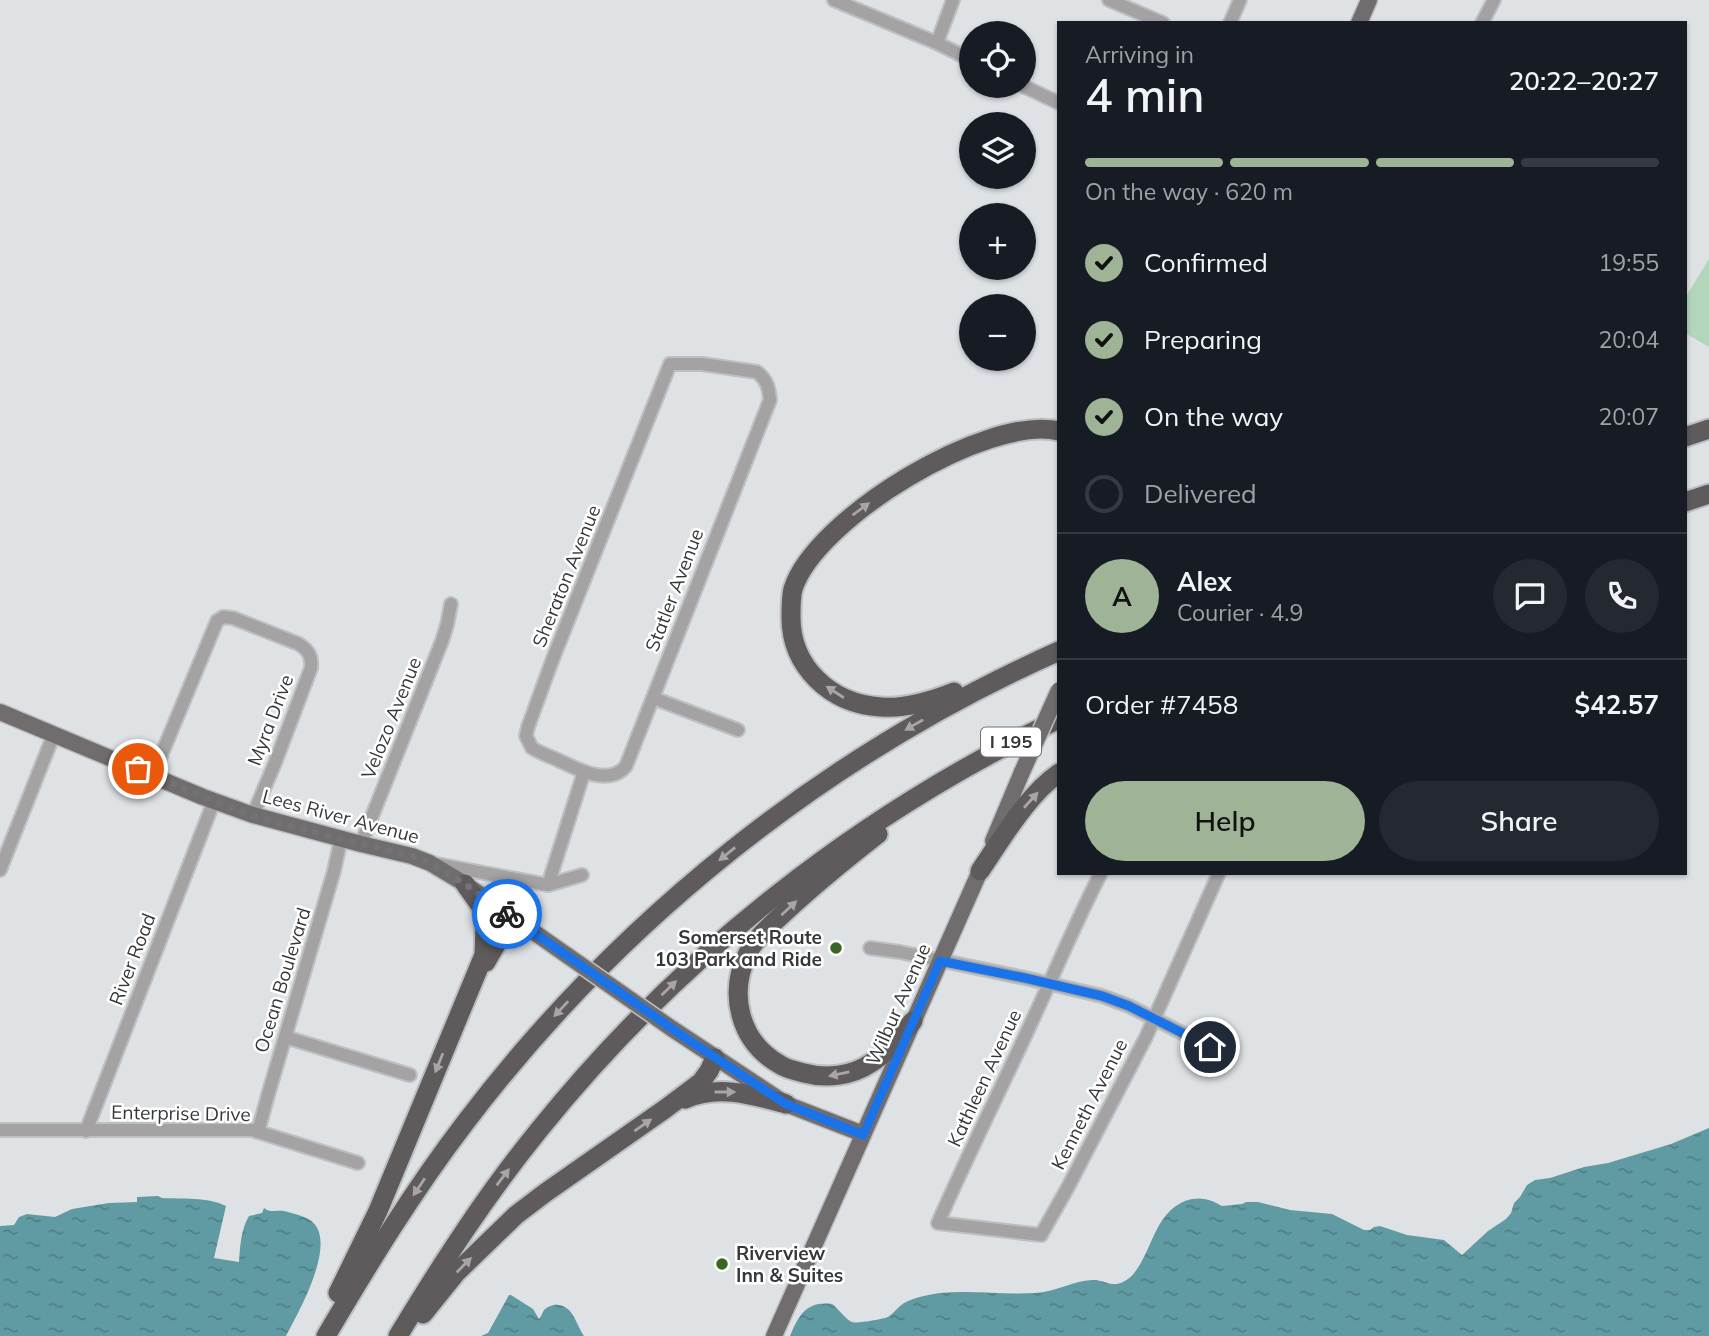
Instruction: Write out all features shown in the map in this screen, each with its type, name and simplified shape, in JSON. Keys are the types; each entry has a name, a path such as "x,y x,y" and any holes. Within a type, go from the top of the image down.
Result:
{"highway":[{"path":"1687,425 1709,420"},
{"path":"1040,660 924,702 896,707 869,706 842,698 811,673 800,659 793,642 791,607 793,590 808,559 853,515 907,477 939,459 998,435 1037,428 1057,431"},
{"path":"1687,436 1709,429"},
{"path":"1687,501 1709,494"},
{"path":"326,1336 403,1210 465,1123 532,1041 580,988 631,938 729,853 814,789 914,725 986,685 1057,652"},
{"name":"I 195","path":"398,1336 455,1245 516,1159 583,1077 639,1017 707,952 788,884 875,823 964,767 1057,720"},
{"path":"913,1021 871,1064 842,1074 813,1075 780,1066 753,1042 740,1011 739,981 750,949 765,930 841,864 964,767"},
{"path":"980,871 1016,818 1057,775"},
{"path":"321,1336 386,1191 484,956 482,908 465,884"},
{"path":"465,1000 512,917"},
{"path":"405,1336 457,1273 516,1215 701,1082 715,1058"},
{"path":"665,1109 688,1097 723,1091 786,1104"}],"main road":[{"path":"1360,21 1369,0"},
{"name":"Wilbur Avenue","path":"774,1336 1057,694"},
{"name":"Lees River Avenue","path":"0,712 253,816 412,856 430,863 465,884 670,1028 786,1104 863,1135"}],"street":[{"path":"834,0 857,4 959,54"},
{"path":"937,43 953,0"},
{"path":"1110,0 1158,21"},
{"path":"1231,21 1240,0"},
{"path":"1483,21 1494,0"},
{"path":"1036,92 1057,102"},
{"name":"Statler Avenue","path":"584,772 605,776 615,774 622,771 631,754 770,400 768,385 757,372 702,364 670,364"},
{"name":"Sheraton Avenue","path":"584,772 532,748 526,736 552,661 670,364"},
{"name":"Velozo Avenue","path":"361,844 442,641 451,604"},
{"name":"Myra Drive","path":"153,775 217,621 223,617 233,618 299,643 309,651 311,668 253,816"},
{"path":"653,698 738,730"},
{"path":"0,870 54,734"},
{"path":"548,885 584,772"},
{"name":"River Road","path":"86,1131 214,801"},
{"name":"Ocean Boulevard","path":"258,1132 341,839"},
{"path":"430,863 548,885 582,875"},
{"name":"Kathleen Avenue","path":"1041,1235 938,1223 1100,875"},
{"name":"Kenneth Avenue","path":"1041,1235 1154,1020 1218,875"},
{"path":"870,948 900,952 1102,996 1129,1006 1210,1047"},
{"path":"285,1037 410,1075"},
{"name":"Enterprise Drive","path":"0,1130 252,1130 358,1163"}],"green space":[{"path":"1709,259 1709,347 1687,334 1687,295"}],"water":[{"path":"1709,1128 1709,1336 790,1336 800,1316 816,1305 832,1304 850,1321 859,1322 888,1317 908,1301 940,1293 1035,1293 1092,1280 1119,1284 1133,1274 1140,1264 1167,1214 1178,1205 1196,1198 1207,1199 1222,1206 1258,1202 1290,1210 1332,1214 1364,1230 1380,1226 1407,1235 1444,1240 1462,1255 1488,1231 1506,1219 1527,1185 1535,1180 1608,1163 1671,1144"},
{"path":"137,1197 203,1200 226,1206 214,1258 239,1262 240,1244 249,1216 262,1213 264,1208 284,1211 310,1220 318,1230 321,1243 319,1259 307,1294 286,1336 0,1336 0,1226 14,1225 19,1217 27,1214 55,1217 72,1209 137,1202"},
{"path":"509,1295 533,1309 539,1319 549,1307 566,1307 584,1336 481,1336 488,1333"}],"way so far":[{"path":"138,769 253,816 412,856 430,863 507,914"}],"place":[{"name":"Somerset Route 103 Park and Ride","path":"836,948"},
{"name":"Riverview Inn & Suites","path":"722,1264"}],"route":[{"path":"507,914 786,1104 863,1135 940,961 1102,996 1129,1006 1210,1047"}]}
